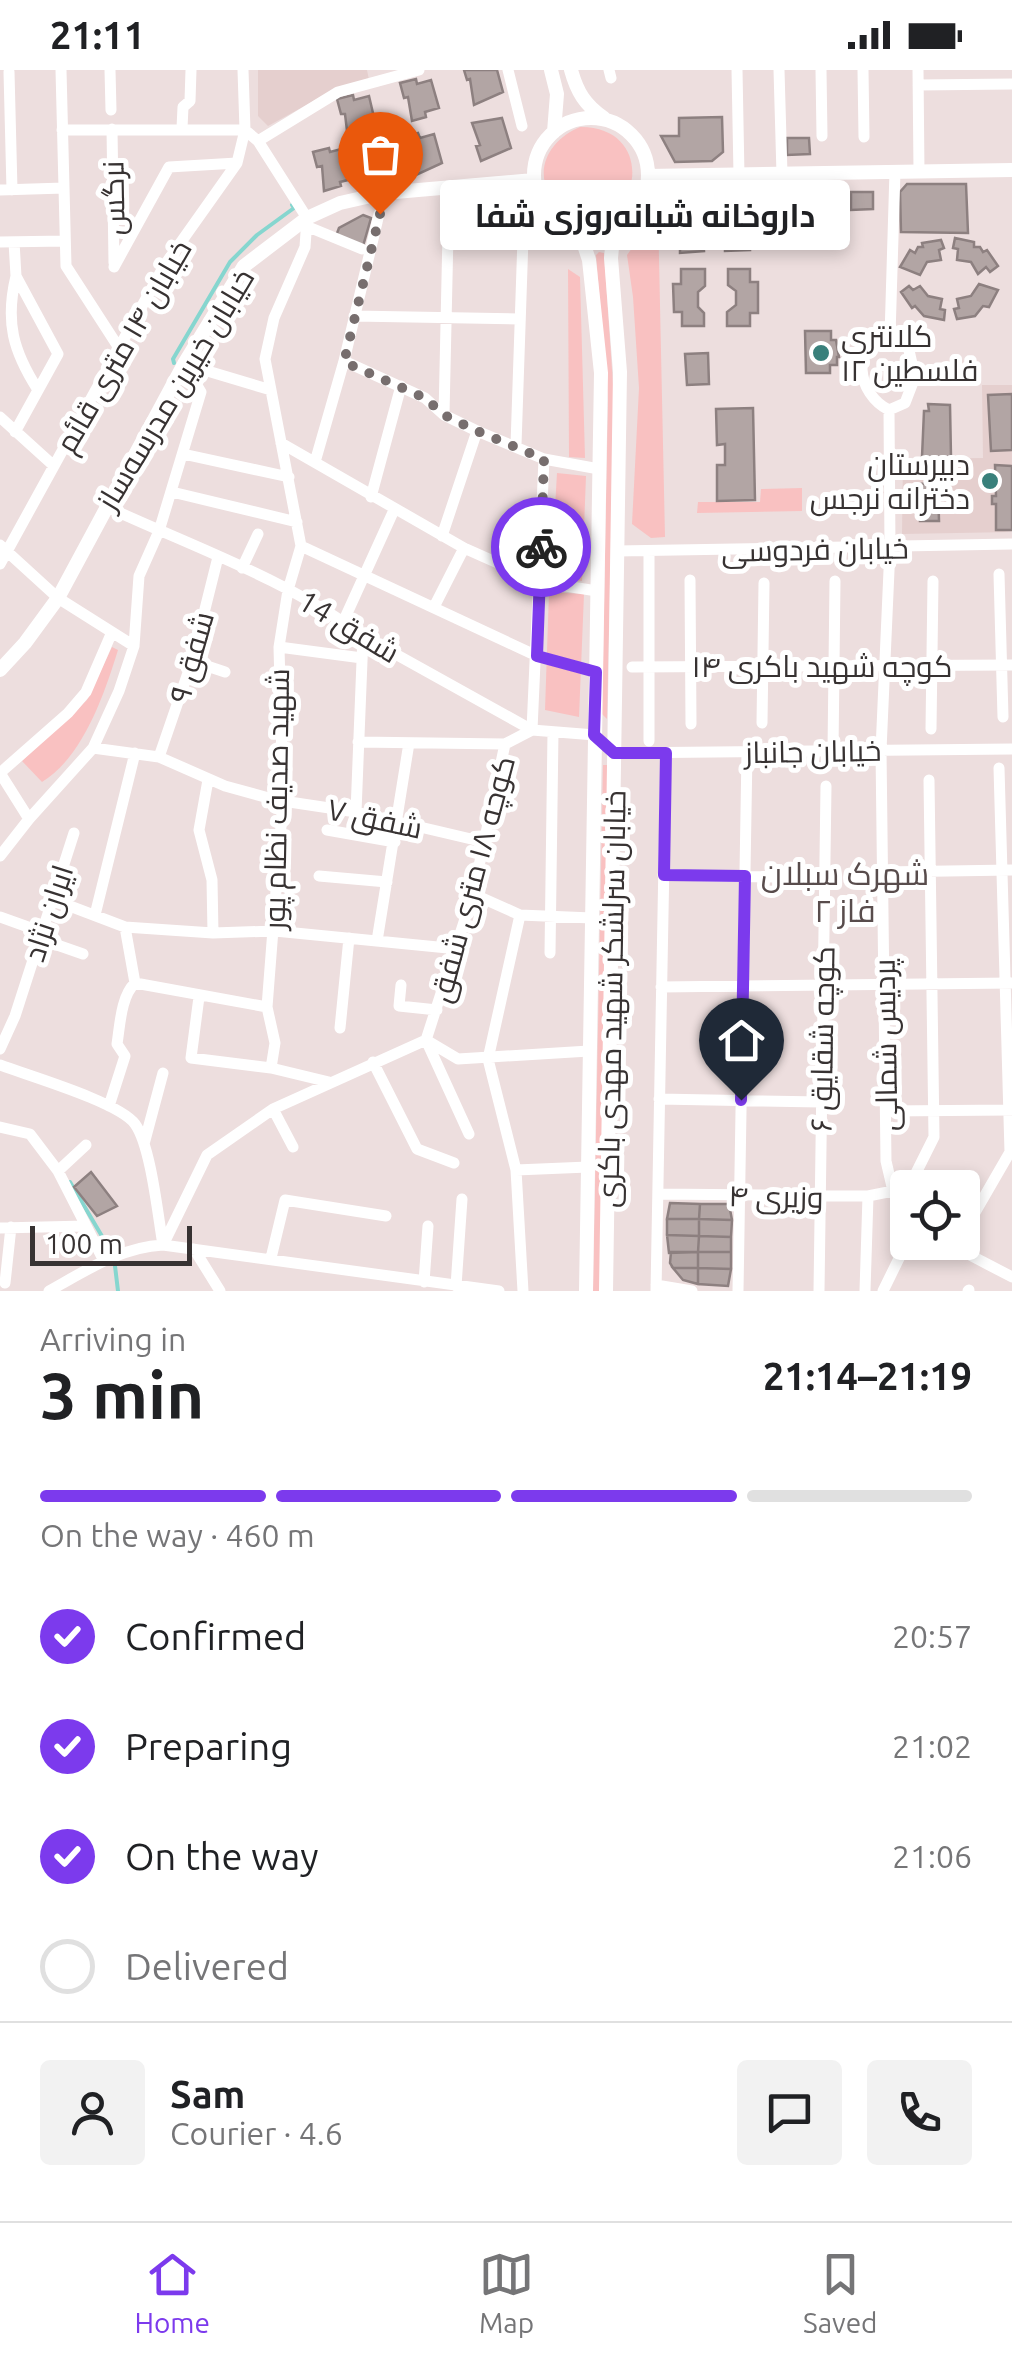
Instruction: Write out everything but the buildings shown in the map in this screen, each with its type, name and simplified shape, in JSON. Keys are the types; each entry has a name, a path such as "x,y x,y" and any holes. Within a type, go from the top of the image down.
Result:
{"main road":[{"path":"551,70 558,94 554,132"},
{"path":"571,70 586,106 604,119"},
{"path":"604,119 621,125 634,137 644,152 648,176 640,204 629,218 596,232 579,230 548,212 534,180 536,162 542,145 569,122 604,119"},
{"path":"648,176 1012,170"},
{"name":"خیابان خیرین مدرسه‌ساز","path":"0,670 58,598 184,364 244,266 340,203 384,193 534,180"},
{"name":"خیابان سرلشکر شهید مهدی باکری","path":"606,1291 620,372 611,258 614,227"},
{"name":"خیابان سرلشکر شهید مهدی باکری","path":"579,230 589,260 600,374 586,1291"},
{"path":"594,735 614,753"}],"street":[{"path":"61,70 66,266 119,348"},
{"path":"110,70 111,110"},
{"path":"182,128 183,107 190,101 191,70"},
{"name":"خیابان ۱۴ متری قائم","path":"2,554 164,266 237,163 245,130 244,70"},
{"path":"258,141 338,92 420,70"},
{"path":"508,70 522,126"},
{"path":"736,70 740,175"},
{"path":"780,70 782,174"},
{"path":"822,70 822,136"},
{"path":"863,70 864,137"},
{"path":"918,70 920,171"},
{"path":"967,70 967,84"},
{"path":"9,72 6,190 64,188"},
{"path":"918,85 1012,84"},
{"name":"نرگس","path":"112,129 114,267 169,167 237,163"},
{"path":"62,130 245,130 258,141 306,222 362,249"},
{"path":"890,336 895,171"},
{"path":"444,415 449,188"},
{"path":"315,462 380,214"},
{"path":"306,222 304,247 274,318 265,359 301,546 537,656 596,672"},
{"path":"516,445 523,238"},
{"path":"0,242 65,240"},
{"path":"14,242 16,276 8,306 21,363 38,390"},
{"path":"15,432 58,354 16,276"},
{"path":"354,316 519,319"},
{"path":"890,336 908,346 915,377 905,403 889,410 872,400 862,375 866,352 876,340 890,336"},
{"path":"344,362 425,398 444,415 477,431 544,459 599,469"},
{"path":"184,364 271,390"},
{"path":"0,856 93,748 119,691 134,646 139,576 172,492 200,392 184,364"},
{"path":"370,497 401,386"},
{"name":"پردیس شمالی","path":"889,410 890,548 882,750 886,1161 890,1178"},
{"path":"0,416 54,466"},
{"path":"442,536 477,431"},
{"path":"282,442 370,497 464,548 540,582 597,592"},
{"path":"183,454 289,478"},
{"path":"532,730 544,459"},
{"path":"172,492 297,522"},
{"name":"شفق 14","path":"105,506 288,590 532,730 594,735"},
{"path":"344,620 394,510"},
{"path":"242,568 258,534"},
{"name":"خیابان فردوسی","path":"617,551 1012,544"},
{"name":"شهید صدیف نظام پور","path":"271,1068 276,1044 267,1007 282,800 279,647 288,590 301,546"},
{"path":"434,607 464,548"},
{"path":"649,551 649,741"},
{"path":"2,554 58,598 134,646"},
{"name":"شفق ۹","path":"159,756 192,661 218,557"},
{"path":"999,574 1006,664 1003,717"},
{"path":"690,580 691,724"},
{"path":"931,729 934,581"},
{"path":"833,751 835,582"},
{"path":"762,722 764,583"},
{"path":"29,819 0,773 68,714 86,692 112,632"},
{"path":"356,812 363,636"},
{"path":"279,647 362,658"},
{"path":"192,661 226,672"},
{"name":"کوچه شهید باکری ۱۴","path":"632,667 1006,664"},
{"name":"کوچه ۱۸ متری شفق","path":"426,1040 473,894 506,744 532,730"},
{"path":"550,953 554,732"},
{"path":"358,742 506,744"},
{"path":"378,941 409,743"},
{"name":"شفق ۷","path":"93,748 159,756 208,780 282,800 356,812 484,842"},
{"name":"خیابان جانباز","path":"614,753 1012,749"},
{"path":"738,1291 747,752"},
{"path":"95,915 136,753"},
{"path":"666,753 656,1288 692,1291"},
{"path":"980,1204 1010,1152 1007,870 999,768"},
{"path":"208,780 199,830 212,880 213,934"},
{"path":"918,1170 934,1137 929,780"},
{"name":"کوچه شقایق ۶","path":"818,1291 826,786"},
{"path":"327,830 394,842"},
{"name":"ایران نژاد","path":"0,1049 15,1016 74,833"},
{"path":"883,872 1007,870"},
{"path":"664,875 825,878"},
{"path":"319,876 387,882"},
{"path":"473,894 520,915 592,918"},
{"path":"54,900 126,928 213,934 275,931 458,949"},
{"path":"520,915 488,1059 516,1170 523,1291"},
{"path":"0,917 82,954"},
{"path":"126,928 134,983"},
{"path":"340,1028 349,938"},
{"path":"134,983 267,1007"},
{"path":"109,1106 125,1056 117,1044 128,989 134,983"},
{"path":"662,986 1008,983"},
{"path":"401,985 399,1006 437,1010"},
{"path":"200,997 191,1058 271,1068 329,1082"},
{"path":"426,1040 458,1059 590,1051"},
{"path":"163,1246 207,1155 272,1109 426,1040"},
{"path":"426,1040 469,1134"},
{"path":"373,1062 416,1149 454,1163"},
{"path":"0,1065 109,1106 134,1122 144,1144 163,1246"},
{"path":"144,1144 163,1073"},
{"path":"659,1099 822,1102"},
{"path":"272,1109 293,1148"},
{"path":"886,1112 1010,1110"},
{"path":"0,1127 30,1134 58,1171 104,1261"},
{"path":"58,1171 86,1146"},
{"path":"516,1170 588,1168"},
{"name":"وزیری ۴","path":"658,1194 868,1196 890,1192"},
{"path":"866,1291 868,1196"},
{"path":"456,1286 462,1199"},
{"path":"271,1258 285,1200 386,1216"},
{"path":"5,1283 5,1228 86,1226"},
{"path":"424,1282 428,1226"},
{"path":"49,1291 141,1246 163,1246 499,1291"},
{"path":"194,1249 220,1291"},
{"path":"980,1259 1012,1277"},
{"path":"883,1291 898,1260"},
{"path":"368,1291 369,1274"}],"shaded area":[{"path":"258,70 367,70 369,80 330,92 268,126 258,116"},
{"path":"580,127 604,131 621,142 630,158 628,192 618,207 602,215 581,216 567,211 553,199 545,184 548,154 562,138"},
{"path":"658,212 665,537 651,538 632,524 639,388 627,255"},
{"path":"604,253 614,399 607,719 602,714 608,400 596,255"},
{"path":"568,269 580,277 585,458 569,457"},
{"path":"982,385 1012,385 1012,394 989,395 1012,450 1012,466 995,466 996,496 992,504 996,504 996,530 1012,532 902,534 903,459 983,458"},
{"path":"557,473 586,476 582,581 551,577"},
{"path":"802,488 802,511 697,513 698,502 760,502 761,489"},
{"path":"549,592 584,594 579,717 545,710"},
{"path":"112,647 118,650 90,724 69,757 42,782 22,761 87,700"},
{"path":"603,765 608,765 600,1291 593,1291"}],"waterway":[{"path":"174,363 230,262 257,235 294,208 292,205"},
{"path":"70,1182 106,1243"},
{"path":"115,1266 118,1291"}],"way so far":[{"path":"380,214 344,362 425,398 444,415 544,459 541,547"}],"place":[{"name":"داروخانه شبانه‌روزی شفا","path":"380,214"},
{"name":"کلانتری ۱۲ فلسطین","path":"821,353"},
{"name":"دبیرستان دخترانه نرجس","path":"990,481"}],"district":[{"name":"شهرک سبلان فاز ۲","path":"845,892"}],"route":[{"path":"541,547 537,656 596,672 594,735 614,753 666,753 664,875 745,876 741,1100"}]}
